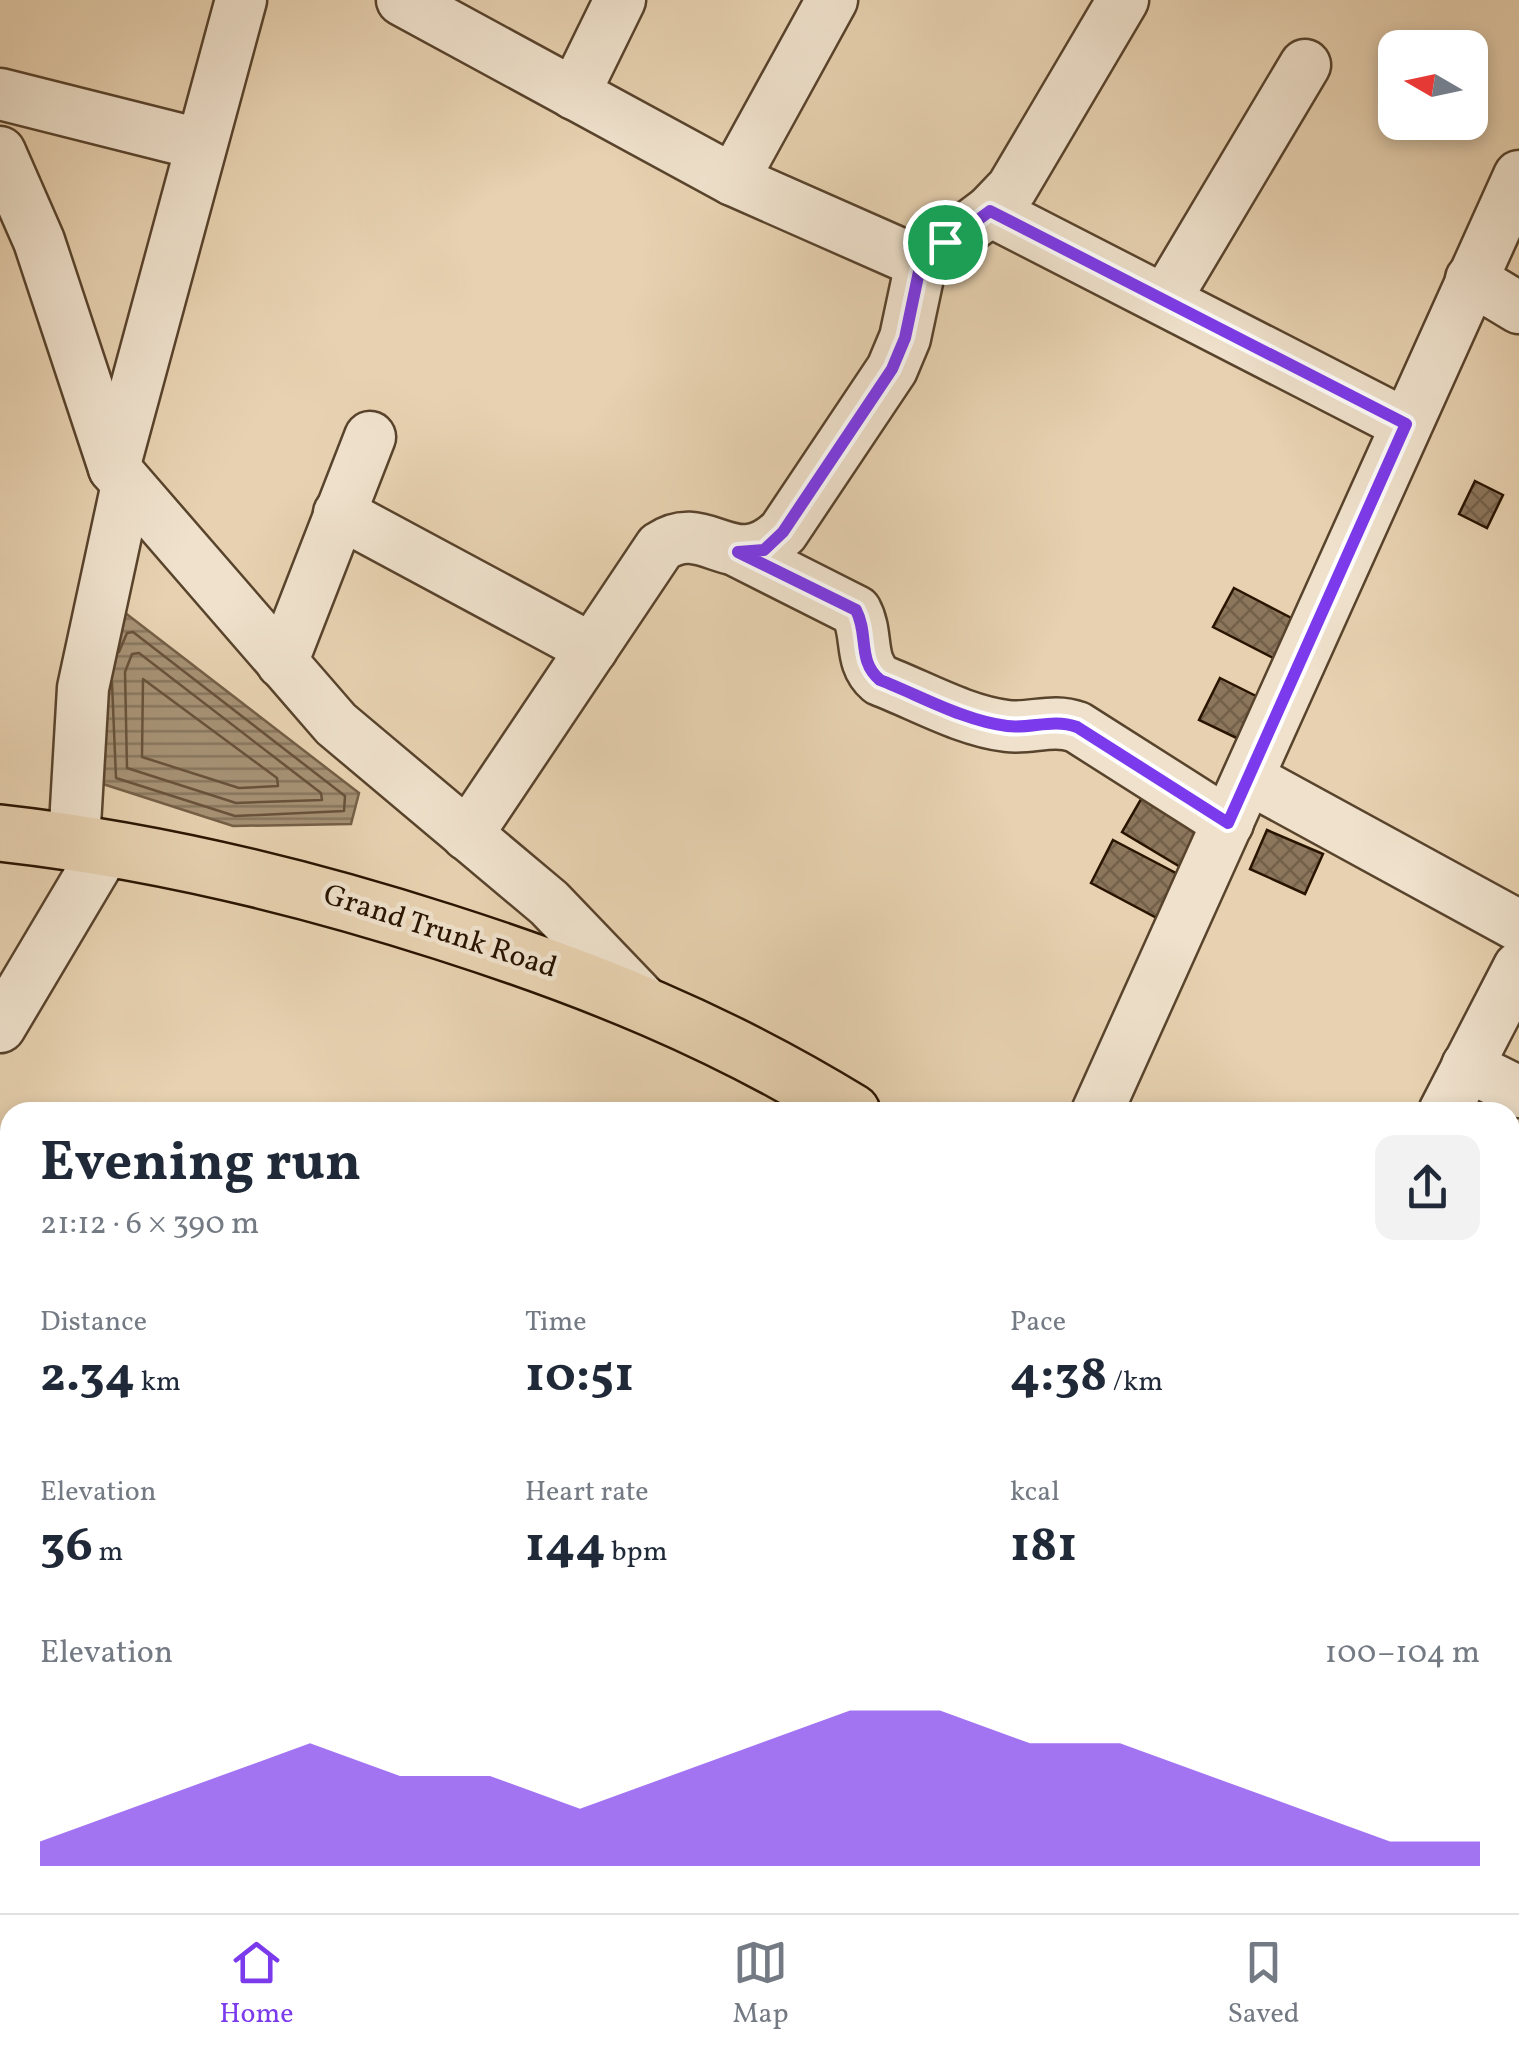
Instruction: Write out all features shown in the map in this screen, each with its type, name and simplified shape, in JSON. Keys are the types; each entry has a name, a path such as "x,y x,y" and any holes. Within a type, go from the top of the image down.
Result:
{"main road":[{"name":"Grand Trunk Road","path":"0,833 90,844 280,882 532,960 644,1002 833,1102"}],"street":[{"path":"0,1026 90,844 83,688 120,476 200,144 241,0"},
{"path":"574,94 620,0"},
{"path":"732,180 832,0"},
{"path":"738,552 764,550 783,532 892,369 905,338 921,262 990,211 1012,188 1116,2"},
{"path":"420,4 732,180 921,262"},
{"path":"1164,300 1305,65"},
{"path":"0,94 200,144"},
{"path":"0,152 39,241 120,476 336,724 549,903 644,1002"},
{"path":"1102,1102 1519,176"},
{"path":"990,211 1406,424"},
{"path":"1471,279 1519,308"},
{"path":"282,662 370,437"},
{"path":"339,513 592,650"},
{"path":"467,835 660,548 675,537 698,538 738,552 856,610 866,630 864,652 868,670 880,680 988,722 1009,726 1058,720 1077,727 1519,926"},
{"path":"1449,1102 1519,967"},
{"path":"1468,1066 1519,1092"}],"water":[{"path":"124,612 359,793 351,824 233,826 103,784 102,667"}],"building":[{"path":"1475,481 1503,495 1487,528 1459,514"},
{"path":"1234,588 1301,623 1281,662 1213,627"},
{"path":"1220,678 1268,702 1247,743 1199,720"},
{"path":"1144,794 1214,836 1192,874 1122,832"},
{"path":"1267,830 1323,854 1305,894 1250,869"},
{"path":"1113,840 1193,882 1170,925 1091,883"}],"route":[{"path":"990,211 1406,424 1228,823 1077,727 1058,720 1009,726 988,722 880,680 868,670 864,652 866,630 856,610 738,552 764,550 796,514 892,369 905,338 921,262 945,242 990,211"}]}
